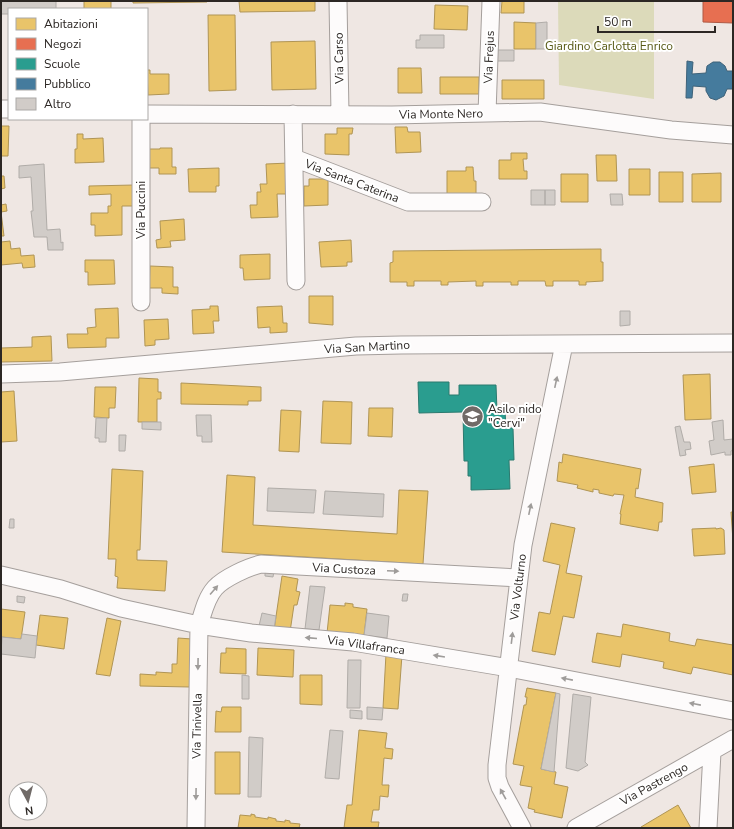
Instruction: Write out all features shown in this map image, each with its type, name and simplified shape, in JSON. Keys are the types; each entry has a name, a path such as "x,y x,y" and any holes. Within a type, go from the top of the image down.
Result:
{"street":[{"name":"Via Carso","path":"338,1 340,114"},
{"name":"Via Frejus","path":"487,113 491,1"},
{"name":"Via Monte Nero","path":"148,114 392,115 552,113 671,130 733,135"},
{"path":"293,114 296,281"},
{"name":"Via Puccini","path":"141,120 141,302"},
{"name":"Via Santa Caterina","path":"294,158 408,202 482,202"},
{"name":"Via San Martino","path":"1,374 60,372 356,346 733,343"},
{"name":"Via Volturno","path":"522,828 500,787 497,778 497,765 523,545 564,344"},
{"name":"Via Custoza","path":"199,625 210,595 215,587 241,572 261,564 519,578"},
{"name":"Via Villafranca","path":"1,575 61,589 121,608 199,625 251,633 353,642 508,668 733,712"},
{"name":"Via Tinivella","path":"196,828 199,625"},
{"name":"Via Pastrengo","path":"576,828 733,739"},
{"path":"708,828 712,752"}],"green space":[{"name":"Giardino Carlotta Enrico","path":"558,1 654,1 654,99 559,85"}],"building: Abitazioni":[{"path":"84,1 111,1 111,8 84,8"},
{"path":"133,1 207,1 207,2 133,3"},
{"path":"239,1 315,1 315,11 240,12"},
{"path":"502,1 524,1 524,13 501,13"},
{"path":"435,5 468,6 467,30 434,29"},
{"path":"208,15 235,15 236,90 209,91"},
{"path":"514,22 536,23 536,49 514,49"},
{"path":"315,41 316,89 272,90 271,42"},
{"path":"398,68 421,68 422,93 398,93"},
{"path":"148,70 150,70 150,74 169,74 169,94 148,95"},
{"path":"440,77 479,77 479,94 440,94"},
{"path":"502,80 544,80 544,99 502,99"},
{"path":"1,126 9,126 8,156 1,156"},
{"path":"395,127 407,127 408,132 420,132 421,152 396,153"},
{"path":"337,128 353,128 352,134 349,134 349,155 325,154 325,134 337,134"},
{"path":"77,134 83,134 83,139 103,138 104,162 75,163"},
{"path":"172,148 172,167 176,167 176,174 159,174 159,168 147,168 147,149"},
{"path":"511,153 527,153 527,159 523,159 524,171 527,171 527,179 499,179 499,160 511,160"},
{"path":"596,155 616,155 617,181 597,181"},
{"path":"289,163 291,194 277,194 278,217 251,218 250,205 257,205 257,192 261,192 260,184 267,184 266,164"},
{"path":"466,167 473,167 474,181 476,181 476,195 447,195 447,171 466,171"},
{"path":"219,168 219,186 216,186 216,192 189,192 188,169"},
{"path":"629,169 650,169 650,195 629,195"},
{"path":"659,172 683,172 683,202 659,202"},
{"path":"721,173 721,202 692,202 692,174"},
{"path":"561,174 588,174 588,202 561,202"},
{"path":"1,176 4,176 5,188 1,189"},
{"path":"309,179 328,179 328,205 304,206 304,186 309,186"},
{"path":"134,185 135,206 122,206 122,235 95,236 95,225 91,225 91,213 108,213 108,206 111,206 111,194 89,195 89,186"},
{"path":"6,204 7,211 1,212 1,205"},
{"path":"1,212 4,236 1,236"},
{"path":"184,219 185,240 170,241 171,247 157,248 156,240 161,239 160,221"},
{"path":"351,240 352,262 347,262 347,266 321,267 319,242"},
{"path":"10,241 11,249 20,248 21,256 34,255 35,267 23,268 22,263 1,265 1,242"},
{"path":"601,249 603,281 586,282 586,285 579,285 579,281 553,281 553,286 546,286 545,281 518,281 518,285 511,285 511,282 483,282 483,286 476,286 476,281 448,282 448,285 441,285 441,281 414,281 414,286 407,286 407,282 390,282 390,263 393,262 393,251"},
{"path":"270,254 270,279 244,280 243,268 240,268 240,255"},
{"path":"85,260 114,260 115,284 88,285 88,272 85,272"},
{"path":"150,266 173,267 173,287 178,287 178,294 162,293 162,288 149,288"},
{"path":"309,296 333,296 333,325 309,323"},
{"path":"210,306 218,306 219,321 213,321 214,333 193,334 192,310 210,309"},
{"path":"282,306 283,323 287,323 287,332 270,333 270,327 258,328 257,307"},
{"path":"118,308 119,338 106,338 106,347 68,348 67,334 88,334 87,328 96,327 95,309"},
{"path":"168,319 169,339 155,340 155,345 145,346 144,320"},
{"path":"51,336 52,361 1,362 1,348 32,347 32,337"},
{"path":"710,374 711,419 685,420 683,375"},
{"path":"139,378 158,379 158,392 161,392 161,399 157,399 157,422 138,422"},
{"path":"181,383 261,387 261,401 248,401 248,405 181,404"},
{"path":"95,387 116,387 115,408 109,408 109,418 94,417"},
{"path":"14,391 17,441 1,442 1,392"},
{"path":"323,401 352,402 351,444 321,443"},
{"path":"369,408 393,408 392,437 368,436"},
{"path":"281,410 301,411 299,452 279,451"},
{"path":"563,454 641,469 638,489 636,488 635,497 663,503 662,522 659,522 658,531 620,524 620,514 624,495 614,494 613,496 599,493 599,490 593,489 593,492 577,488 578,485 557,481 559,462 562,463"},
{"path":"714,464 716,492 692,494 689,467"},
{"path":"112,469 143,471 140,550 137,550 137,560 167,561 165,591 117,588 118,577 115,576 116,559 108,559"},
{"path":"227,475 255,477 253,525 397,534 399,490 428,491 423,564 222,552"},
{"path":"731,512 733,512 733,541"},
{"path":"551,523 575,528 566,573 582,576 574,618 563,616 555,655 532,651 539,612 550,614 560,565 543,561"},
{"path":"721,528 724,530 725,554 694,556 692,529"},
{"path":"282,576 298,579 296,591 300,592 297,605 294,605 290,632 274,630"},
{"path":"345,603 353,604 353,607 367,609 364,636 327,633 330,605 345,606"},
{"path":"1,609 25,612 21,639 1,637"},
{"path":"40,615 68,618 64,649 36,645"},
{"path":"107,618 121,621 110,676 96,674"},
{"path":"623,624 670,633 669,641 695,646 697,639 733,645 733,675 693,667 691,674 663,668 664,662 622,654 620,667 592,662 597,633 621,637"},
{"path":"178,638 192,639 190,687 140,686 140,674 156,675 156,672 172,673 172,664 177,664"},
{"path":"226,648 246,649 246,674 220,673 221,653 226,653"},
{"path":"258,648 294,650 293,677 257,675"},
{"path":"386,654 402,655 398,709 383,708"},
{"path":"300,675 322,675 322,705 300,704"},
{"path":"527,688 556,693 541,769 556,772 554,784 568,787 562,818 534,812 535,810 528,808 532,787 520,785 524,766 513,764 524,705 526,705 527,697 525,697"},
{"path":"222,707 241,707 241,732 215,732 216,711 221,712"},
{"path":"359,730 387,733 385,748 393,749 392,759 384,758 382,785 389,785 388,797 380,796 379,810 373,810 371,822 379,822 378,828 344,828 347,805 352,805"},
{"path":"215,752 240,752 240,794 215,794"},
{"path":"678,805 691,828 641,828 641,827"},
{"path":"251,814 255,815 255,817 268,819 268,817 276,819 276,821 285,822 285,820 290,821 290,823 300,824 299,828 238,828 240,815 251,816"}],"building: Negozi":[{"path":"703,1 733,1 733,23 703,22"}],"building: Scuole":[{"path":"418,382 449,382 449,395 459,395 459,385 496,385 497,411 505,411 506,428 513,428 514,460 509,460 510,489 471,490 471,476 468,476 468,461 464,461 463,412 419,413"}],"building: Pubblico":[{"path":"687,61 693,62 692,74 706,73 707,66 713,62 720,62 725,66 727,71 733,71 733,89 727,89 724,96 716,100 710,98 706,91 706,87 693,86 692,98 686,98"}],"building: Altro":[{"path":"1,1 56,1 56,8 8,8 8,14 1,14"},
{"path":"547,22 547,49 536,49 536,23"},
{"path":"420,35 444,35 444,48 416,48 416,40 420,40"},
{"path":"496,50 514,50 514,61 496,61"},
{"path":"44,164 47,230 60,229 63,250 48,250 47,237 34,237 31,211 33,211 31,177 19,178 19,166"},
{"path":"531,190 545,190 545,205 531,205"},
{"path":"545,190 555,190 555,205 545,205"},
{"path":"610,194 622,194 623,205 611,205"},
{"path":"620,311 630,311 630,325 620,326"},
{"path":"196,415 211,415 212,442 202,442 202,436 197,436"},
{"path":"96,418 107,418 106,442 99,442 99,438 95,438"},
{"path":"723,420 724,440 733,439 733,450 731,451 731,455 725,455 725,452 711,455 709,441 714,440 712,422"},
{"path":"142,422 161,422 161,430 142,429"},
{"path":"680,426 684,442 690,442 691,449 685,450 686,455 680,456 675,427"},
{"path":"119,435 126,435 125,451 119,451"},
{"path":"268,488 316,490 314,513 267,511"},
{"path":"325,491 384,494 383,517 323,514"},
{"path":"10,519 14,519 14,528 9,528"},
{"path":"265,571 274,571 273,577 265,576"},
{"path":"310,586 325,587 319,630 305,629"},
{"path":"403,594 408,594 407,601 402,601"},
{"path":"17,596 25,597 24,603 17,602"},
{"path":"262,613 276,616 274,629 259,626"},
{"path":"367,613 389,616 387,638 364,635"},
{"path":"22,634 37,636 35,658 1,654 2,637 21,639"},
{"path":"348,660 361,660 360,708 347,708"},
{"path":"242,675 249,676 249,699 242,699"},
{"path":"556,693 560,694 554,772 541,769"},
{"path":"573,694 591,697 585,762 588,765 578,771 566,768"},
{"path":"367,707 383,708 382,720 367,719"},
{"path":"350,710 362,711 362,719 350,718"},
{"path":"330,730 343,731 339,779 325,778"},
{"path":"249,737 263,738 261,797 248,797"}],"place":[{"name":"Asilo nido \"Cervi\"","path":"472,416"}]}
